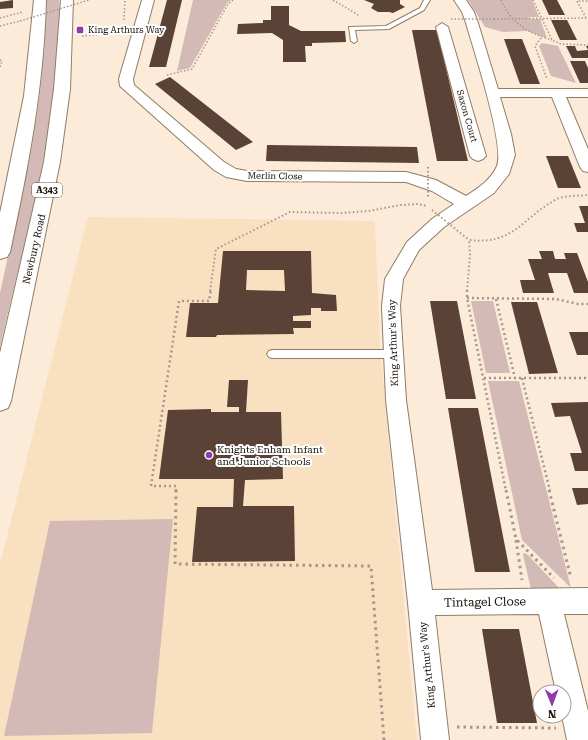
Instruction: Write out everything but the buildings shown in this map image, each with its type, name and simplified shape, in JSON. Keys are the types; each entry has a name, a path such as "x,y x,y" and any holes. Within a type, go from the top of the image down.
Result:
{"main road":[{"path":"0,252 15,187 31,99 38,39 40,0"},
{"name":"Newbury Road","path":"0,401 45,197 62,89 66,38 66,0"}],"street":[{"name":"Merlin Close","path":"148,0 126,79 127,86 219,166 232,173 247,176 406,177 438,186 466,204"},
{"name":"King Arthur's Way","path":"434,734 421,603 392,354 392,290 394,279 413,246 452,212 488,189 501,174 505,165 506,145 490,85 470,16 460,0"},
{"name":"Saxon Court","path":"447,23 456,77 478,156"},
{"name":"Saxon Court","path":"456,77 490,85 555,93 588,93"},
{"path":"555,93 588,167"},
{"path":"537,602 580,734"},
{"name":"Tintagel Close","path":"421,603 583,602"}],"lane":[{"path":"354,41 351,28 387,28 425,6 427,0"},
{"path":"272,354 392,354"}],"path":[{"path":"0,26 89,0"},
{"path":"66,38 124,32 125,0"},
{"path":"167,74 192,69 228,4 233,0"},
{"path":"334,0 379,28"},
{"path":"501,0 510,19 525,31 561,44 588,45"},
{"path":"533,0 552,40"},
{"path":"587,18 577,1 588,1"},
{"path":"0,18 27,11"},
{"path":"447,23 494,19 587,18"},
{"path":"541,38 535,46 555,93"},
{"path":"0,60 2,61 0,67"},
{"path":"428,167 428,206"},
{"path":"384,740 371,566 175,564 176,486 151,486 179,302 209,301 216,249 290,212 341,213 369,211 400,205 418,204 428,206 469,240 486,242 511,233 556,199 588,195"},
{"path":"469,240 472,254 467,287 468,298 516,539 537,602"},
{"path":"468,298 556,299 578,304 588,304"},
{"path":"496,299 515,378"},
{"path":"484,378 588,378"},
{"path":"522,378 583,602"},
{"path":"516,539 583,602"},
{"path":"434,734 580,734"}],"shaded area":[{"path":"46,0 59,0 59,44 55,88 49,132 31,218 0,347 0,293 32,146 40,92"},
{"path":"193,0 231,0 227,3 190,68 177,71"},
{"path":"468,0 532,0 539,17 529,17 530,19 540,19 547,38 527,31 503,32 485,27"},
{"path":"542,43 558,46 576,83 551,76 539,46"},
{"name":"Knights Enham Infant and Junior Schools","path":"88,217 375,221 380,346 417,740 0,740 0,564"},
{"path":"471,301 493,301 510,373 486,373"},
{"path":"488,381 519,381 571,588 522,540"},
{"path":"173,519 152,733 4,736 50,521"},
{"path":"524,553 528,555 561,590 531,589 523,555"}],"place":[{"name":"King Arthurs Way","path":"80,30"},
{"name":"Knights Enham Infant and Junior Schools","path":"209,455"}]}
